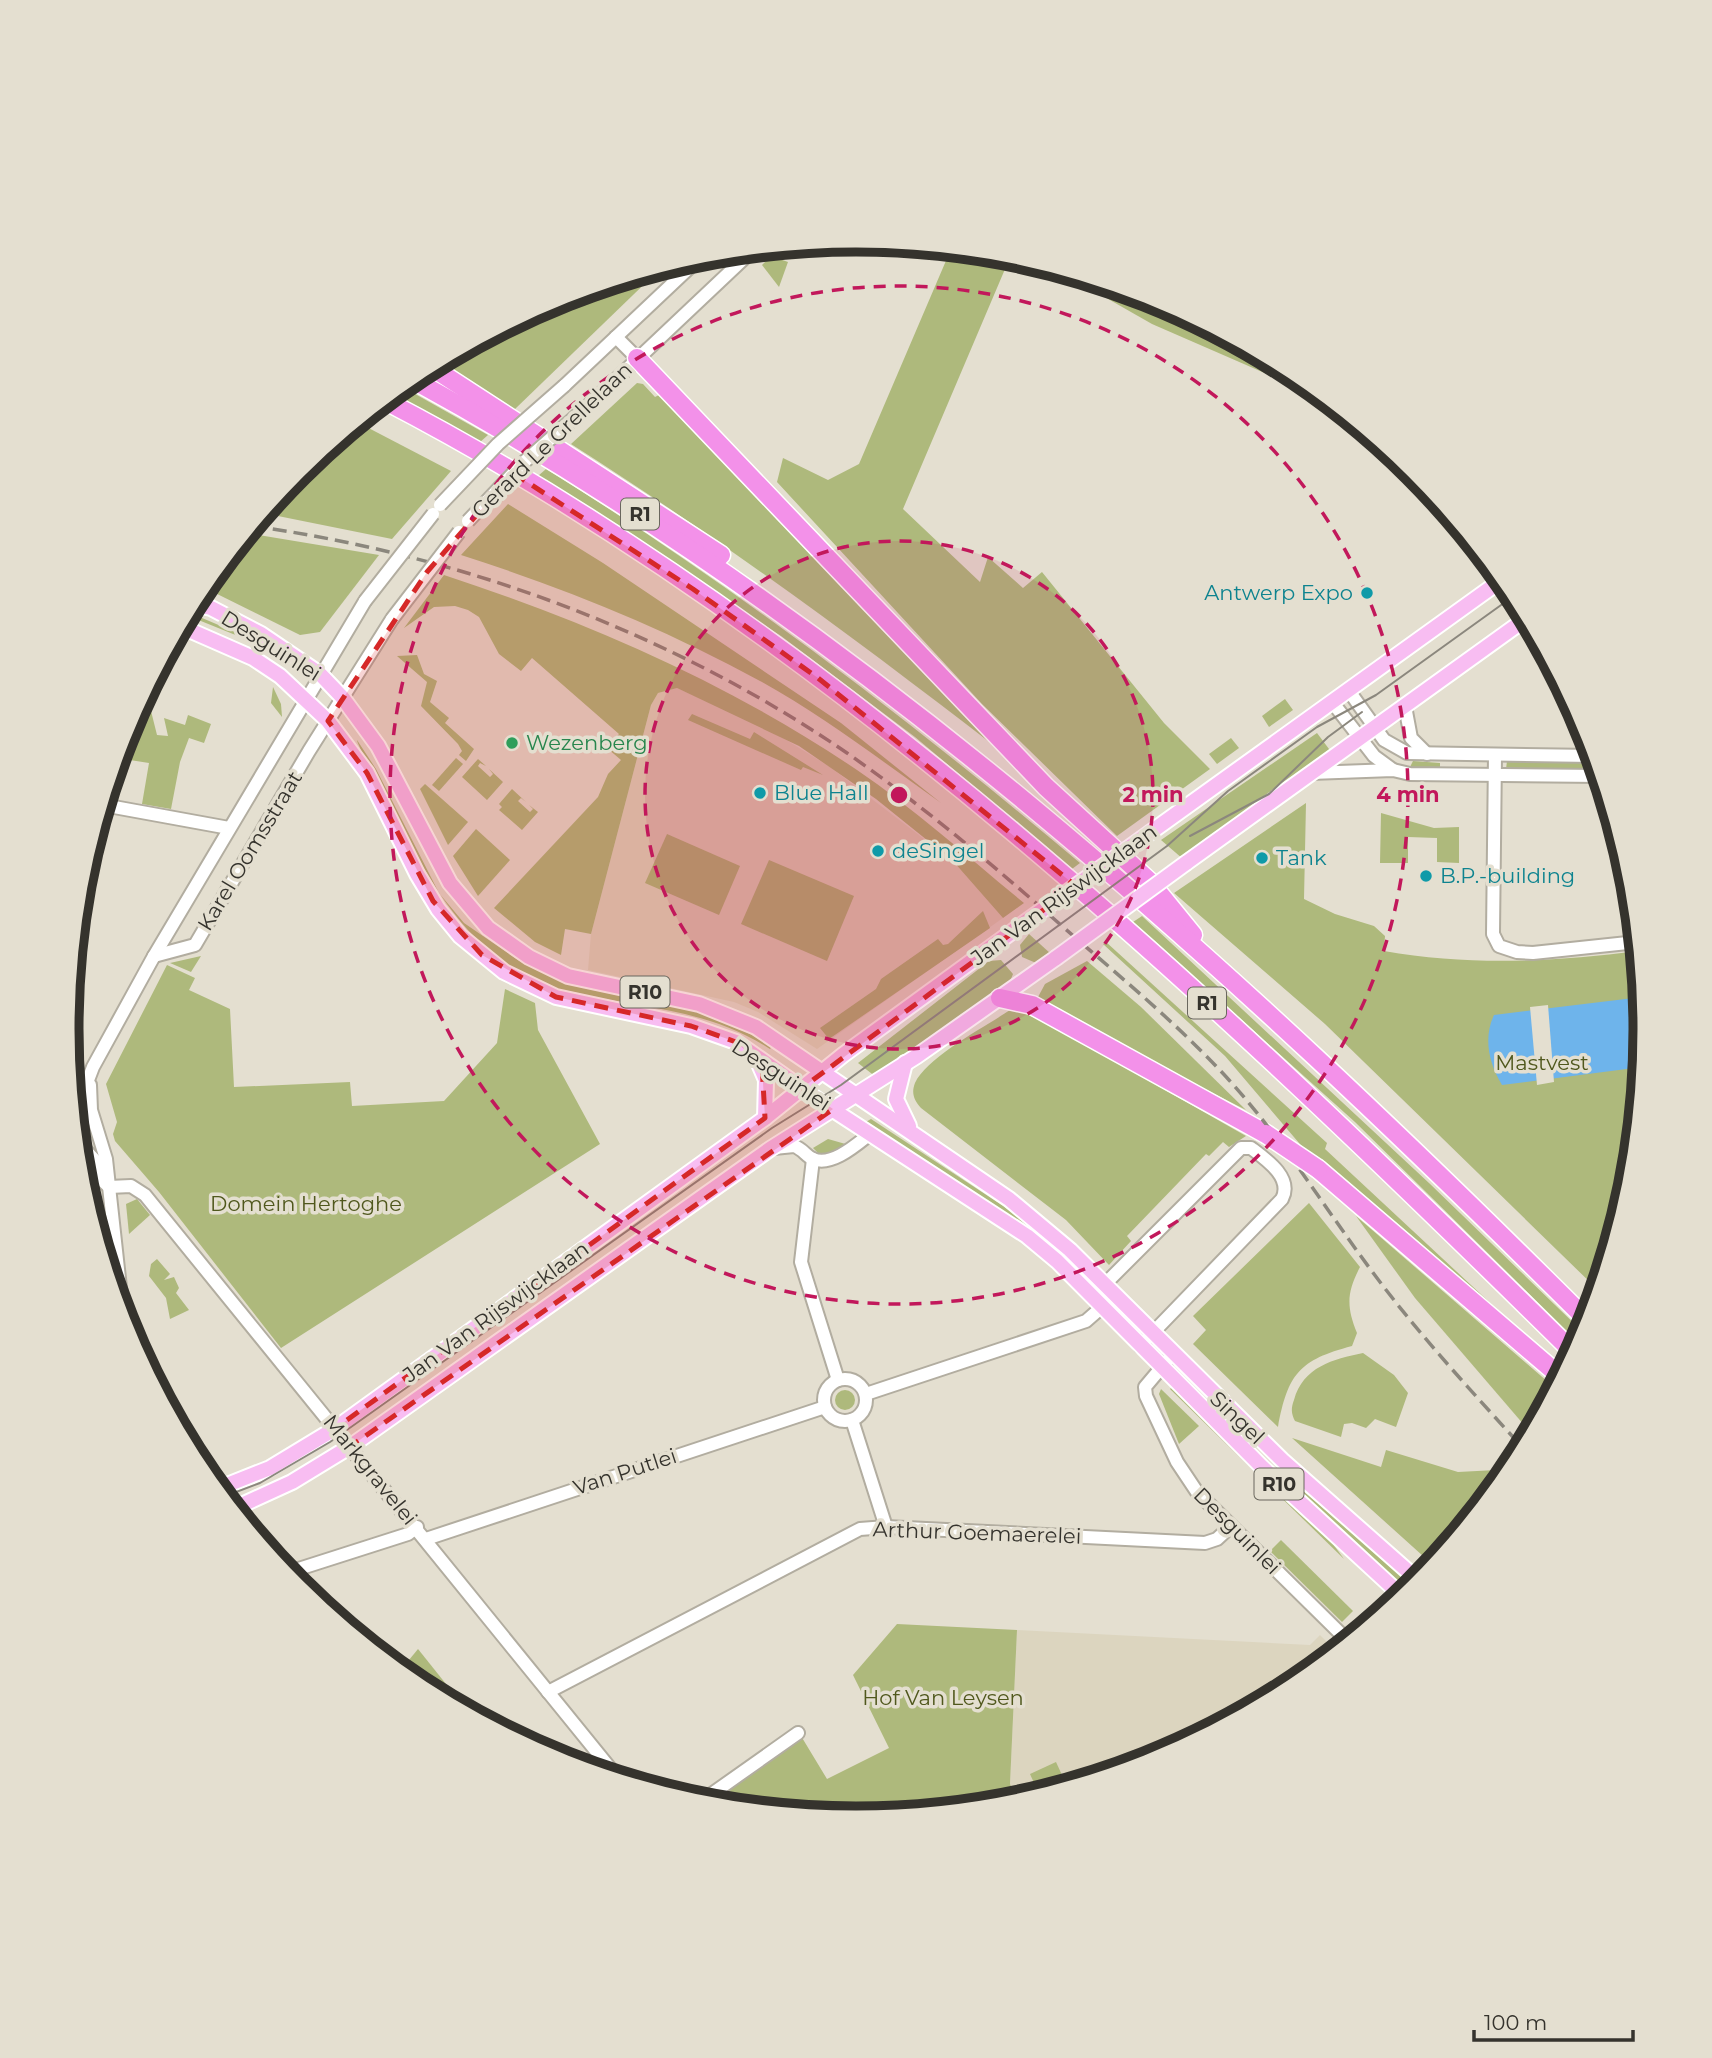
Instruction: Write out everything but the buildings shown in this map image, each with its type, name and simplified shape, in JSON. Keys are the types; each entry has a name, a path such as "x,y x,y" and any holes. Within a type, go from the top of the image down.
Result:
{"highway":[{"path":"637,358 1046,787 1149,881 1226,976"},
{"path":"440,373 698,538 831,632 858,667"},
{"name":"R1","path":"422,384 492,423 616,499 743,583 858,667 1034,806 1226,976 1504,1237 1579,1312"},
{"name":"R1","path":"393,405 501,465 612,534 693,589 890,733 1017,836 1162,962 1339,1124 1566,1345"},
{"path":"1000,998 1032,1005 1266,1134 1318,1169 1554,1371"}],"main road":[{"name":"Jan Van Rijswijcklaan","path":"227,1485 270,1468 336,1428 765,1118 1020,926 1494,586"},
{"path":"205,605 211,608"},
{"name":"Desguinlei","path":"204,607 261,634 320,674 342,697 378,747 450,883 470,909 498,936 529,957 568,976 688,1001 731,1014 756,1027 917,1135 1041,1223 1152,1335"},
{"name":"Jan Van Rijswijcklaan","path":"241,1504 292,1482 351,1446 770,1149 905,1063 1000,998 1519,624"},
{"name":"Desguinlei","path":"189,630 239,650 279,676 327,720 367,773 433,901 460,936 482,956 504,972 549,994 587,1006 691,1026 715,1033 753,1053 833,1109 1027,1236 1057,1261 1160,1367"},
{"path":"753,1053 762,1065 766,1080 765,1118"},
{"name":"Desguinlei","path":"905,1063 897,1099 902,1116 917,1135"},
{"name":"Singel","path":"1152,1335 1282,1460 1411,1574"},
{"name":"Singel","path":"1160,1367 1317,1520 1394,1589"}],"street":[{"name":"Gerard Le Grellelaan","path":"327,720 392,619 468,520 523,463 742,260"},
{"name":"Gerard Le Grellelaan","path":"305,698 365,601 440,505 498,444 686,271"},
{"path":"616,337 637,358"},
{"path":"1349,691 1374,728 1393,748 1407,753 1583,756"},
{"name":"Karel Oomsstraat","path":"80,1085 305,698"},
{"path":"1333,703 1374,756 1393,770"},
{"path":"1405,706 1411,738 1427,754"},
{"name":"Karel Oomsstraat","path":"154,956 195,944 327,720"},
{"path":"1496,755 1493,934 1499,946 1517,953 1556,952 1629,943"},
{"path":"1311,774 1393,770 1410,774 1591,776"},
{"path":"111,807 229,828"},
{"name":"Karel Oomsstraat","path":"82,1097 93,1067"},
{"name":"Karel Oomsstraat","path":"93,1067 89,1098 107,1173"},
{"path":"770,1149 794,1146 813,1159 842,1154 870,1133"},
{"path":"1104,1285 1241,1148 1251,1148 1284,1178 1286,1188 1282,1199 1140,1346"},
{"path":"89,1154 107,1173 119,1274"},
{"path":"813,1159 801,1262 838,1380"},
{"path":"92,1171 109,1187"},
{"name":"Markgravelei","path":"109,1187 131,1186 145,1195 608,1766"},
{"path":"866,1394 1086,1321 1102,1307"},
{"name":"Desguinlei","path":"1172,1355 1147,1382 1146,1396 1185,1477 1230,1527 1342,1635"},
{"path":"838,1380 858,1382 866,1394 866,1406 852,1420 833,1418 825,1407 827,1388 838,1380"},
{"name":"Van Putlei","path":"426,1539 825,1407"},
{"path":"852,1420 886,1527"},
{"path":"297,1569 408,1534 417,1527"},
{"name":"Arthur Goemaerelei","path":"548,1692 860,1529 886,1527 1205,1543 1217,1539 1230,1527"},
{"path":"714,1793 798,1733"}],"highlighted area":[{"path":"513,473 693,589 818,678 1076,886 802,1088 833,1109 351,1446 336,1428 765,1118 762,1065 736,1042 691,1026 556,997 482,955 433,901 367,773 328,721 427,572"}],"shaded area":[{"path":"677,688 767,728 830,767 953,861 1003,918 817,1049 758,1012 734,1002 588,970 591,934 651,705 658,693"},
{"path":"1017,1630 1310,1645 1320,1635 1330,1645 1245,1702 1153,1747 1057,1780 1013,1790 1010,1784"}],"green space":[{"path":"771,256 788,262 779,287 762,265"},
{"path":"948,257 1006,267 903,509 980,582 988,557 1023,588 1042,572 1164,723 1210,769 1117,836 982,704 777,482 783,458 828,480 859,464"},
{"path":"649,280 514,410 448,368 512,332 559,311"},
{"path":"1088,287 1153,311 1200,332 1289,384 1152,324"},
{"path":"637,383 643,384 655,397 659,395 997,748 788,591 571,444"},
{"path":"411,392 488,435 479,443 400,400"},
{"path":"366,427 451,471 392,539 274,515 306,479"},
{"path":"546,469 685,560 820,656 1080,863 1072,869 915,737 781,636 538,476"},
{"path":"508,504 603,563 841,723 941,803 807,709 724,662 613,610 461,555"},
{"path":"257,535 379,555 320,632 300,635 213,592"},
{"path":"444,575 605,635 658,658 759,710 879,785 1024,903 1003,918 953,861 876,799 799,746 677,688 658,693 651,705 591,934 565,929 561,955 535,942 494,908 598,797 608,774 621,760 607,748 619,734 532,658 521,671 499,654 479,617 468,610 455,606 434,607 404,628"},
{"path":"198,616 242,635 281,658 279,660 238,636 196,619"},
{"path":"417,655 424,674 437,681 430,702 449,718 445,723 474,749 466,761 459,755 462,751 458,744 421,706 427,682 397,656"},
{"path":"273,687 281,704 282,717 271,703"},
{"path":"1285,699 1293,710 1269,727 1262,716"},
{"path":"150,706 157,735 168,736 164,718 185,725 188,715 211,724 204,743 189,738 180,762 171,809 142,804 149,763 127,760"},
{"path":"692,714 750,739 754,732 823,775 803,767 801,770 688,720"},
{"path":"1317,733 1332,753 1183,859 1161,840"},
{"path":"1231,738 1239,748 1217,764 1209,754"},
{"path":"357,740 376,769 437,889 415,852"},
{"path":"456,758 463,764 439,791 432,785"},
{"path":"478,759 486,766 480,763 478,766 490,777 493,774 489,769 503,782 487,800 462,777"},
{"path":"1413,761 1440,763 1440,770 1409,769"},
{"path":"1507,761 1585,761 1589,770 1506,769"},
{"path":"425,784 468,822 448,845 420,789"},
{"path":"512,789 526,802 521,798 518,801 530,812 533,809 529,805 538,812 522,830 499,810 502,807 499,804"},
{"name":"Mastvest","path":"1306,803 1304,899 1335,914 1374,926 1385,936 1384,951 1448,959 1511,961 1629,952 1633,1029 1627,1130 1607,1230 1591,1283 1325,1024 1174,893"},
{"path":"1381,813 1434,828 1459,827 1459,863 1437,862 1437,838 1408,837 1408,863 1380,863"},
{"path":"476,829 510,860 478,896 453,856"},
{"path":"667,834 740,866 719,915 645,883"},
{"path":"769,860 854,896 827,961 741,924"},
{"path":"443,898 464,923 518,960 557,978 711,1015 773,1045 770,1049 747,1036 700,1018 577,994 545,985 517,971 491,952 469,931"},
{"path":"983,911 990,928 829,1039 820,1028 876,989 881,979 938,939 943,945 948,944"},
{"path":"1142,916 1429,1183 1575,1324 1570,1334 1355,1122 1133,922"},
{"path":"1029,934 1051,954 1036,963 1022,957 1020,945"},
{"path":"1106,942 1327,1143 1325,1149 1530,1340 1305,1150 1225,1056 1103,944"},
{"path":"201,956 191,972 170,963"},
{"path":"1001,960 1013,974 1009,984 876,1077 858,1063 989,961"},
{"path":"1087,961 1141,1007 1246,1110 1085,1028 1038,997 1045,984"},
{"name":"Domein Hertoghe","path":"167,965 195,978 189,990 230,1009 234,1087 350,1082 352,1106 444,1101 497,1043 505,989 535,1003 538,1030 600,1144 281,1348 159,1192 115,1141 113,1134 117,1122 106,1084"},
{"path":"1021,1008 1246,1136 1229,1147 1223,1142 1209,1156 1206,1154 1127,1236 1131,1241 1109,1265 1066,1220 921,1108 914,1096 915,1083 931,1063 1010,1010"},
{"path":"871,1119 1038,1229 1053,1243 864,1123"},
{"path":"828,1139 849,1145 821,1156 813,1148"},
{"path":"137,1199 150,1215 129,1234 126,1204"},
{"path":"1309,1203 1360,1267 1350,1292 1351,1315 1357,1333 1352,1346 1319,1357 1299,1372 1286,1394 1278,1427 1193,1344 1206,1330 1193,1316"},
{"path":"1356,1216 1548,1382 1524,1425 1415,1298"},
{"path":"157,1259 170,1274 164,1280 174,1277 179,1288 176,1293 189,1310 170,1319 166,1298 149,1276 151,1264"},
{"path":"1363,1353 1394,1375 1408,1393 1396,1427 1375,1419 1366,1428 1352,1423 1344,1424 1341,1437 1295,1421 1292,1406 1298,1389 1312,1372 1330,1362"},
{"path":"1184,1381 1272,1465 1407,1578 1400,1584 1294,1489"},
{"path":"1172,1387 1333,1544 1344,1559 1170,1389"},
{"path":"1161,1389 1199,1426 1179,1444 1159,1394"},
{"path":"845,1390 852,1393 855,1400 852,1407 845,1410 838,1407 835,1400 838,1393"},
{"path":"1292,1438 1381,1467 1386,1450 1458,1472 1496,1470 1473,1502 1425,1558"},
{"path":"1281,1540 1353,1611 1342,1622 1270,1551"},
{"name":"Hof Van Leysen","path":"897,1624 1017,1630 1010,1784 1013,1790 957,1800 856,1806 805,1805 719,1794 801,1736 827,1779 889,1748 853,1675"},
{"path":"418,1649 450,1689 449,1690 407,1663"},
{"path":"1056,1762 1063,1778 1035,1785 1030,1774"}],"water":[{"path":"1632,998 1632,1068 1502,1085 1489,1051 1489,1033 1494,1015"}],"pier":[{"path":"1548,1005 1554,1082 1537,1085 1530,1007"}],"tram line":[{"path":"233,1493 260,1483 330,1442 772,1128 841,1085 1167,846 1228,791 1317,727 1376,695 1505,602"},
{"path":"1190,836 1269,794 1328,737 1362,712"}],"railway":[{"path":"263,528 331,539 409,557 563,605 710,671 780,710 875,773 1010,881 1148,1001 1210,1059 1250,1104 1397,1304 1515,1440"}],"place":[{"name":"Antwerp Expo","path":"1367,593"},
{"name":"Wezenberg","path":"512,743"},
{"name":"Blue Hall","path":"760,793"},
{"name":"deSingel","path":"878,851"},
{"name":"Tank","path":"1262,858"},
{"name":"B.P.-building","path":"1426,876"}]}
